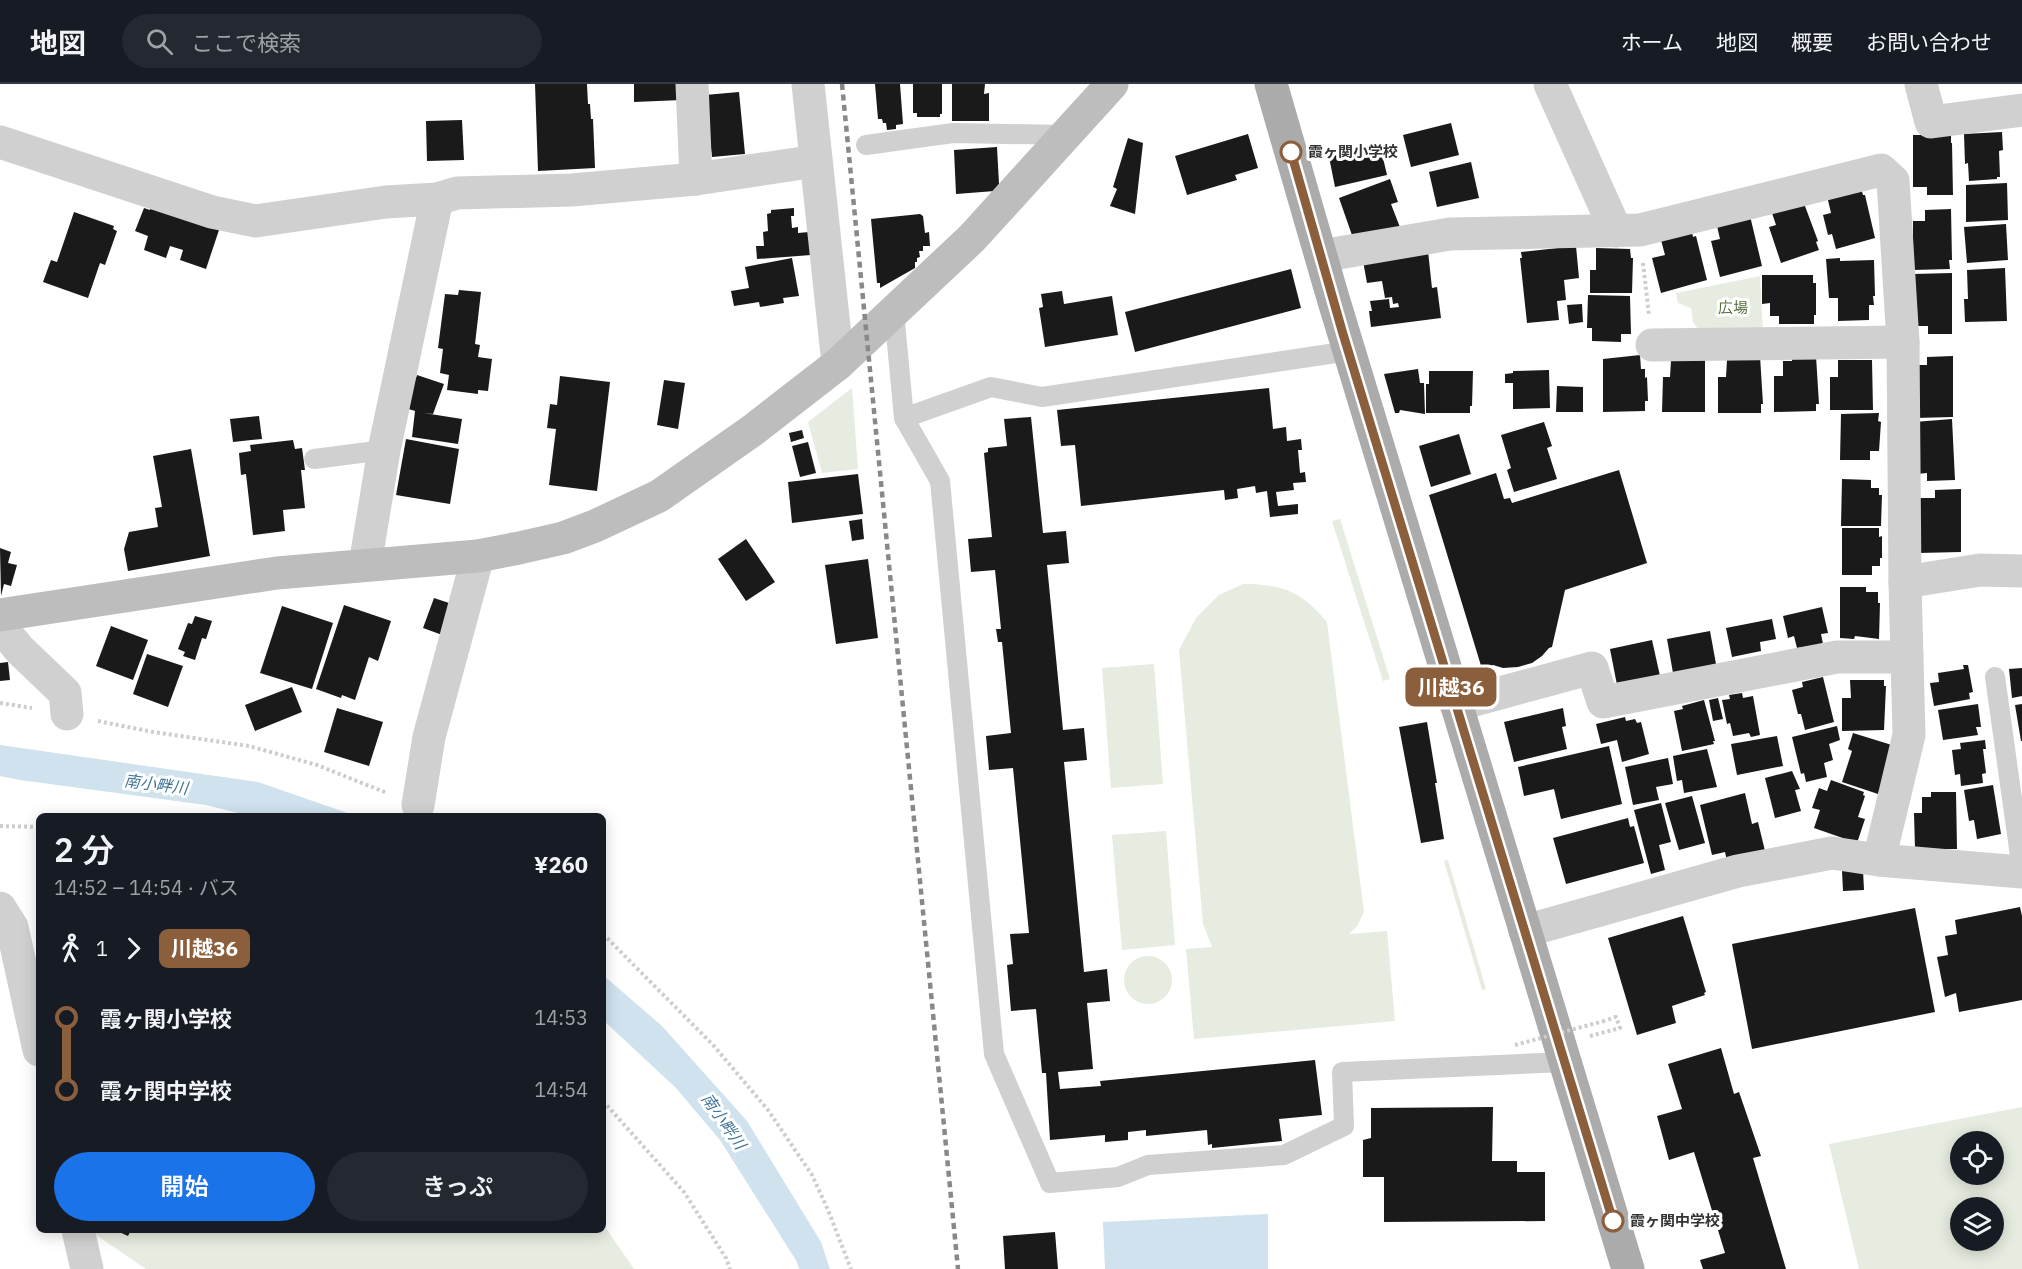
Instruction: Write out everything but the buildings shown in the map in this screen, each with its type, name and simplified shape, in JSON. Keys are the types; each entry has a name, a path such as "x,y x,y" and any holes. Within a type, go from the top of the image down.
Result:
{"main road":[{"path":"1271,84 1349,351 1525,931 1572,1050 1628,1269"}],"street":[{"path":"692,84 696,179"},
{"path":"808,84 838,364"},
{"path":"0,615 277,573 478,556 563,538 595,526 659,496 753,430 838,364 972,238 1112,84"},
{"path":"1550,84 1628,230"},
{"path":"1921,84 1931,122 2022,110"},
{"path":"0,142 212,212 256,221 386,202 437,199 457,193 572,190 696,179 816,161"},
{"path":"1321,256 1450,234 1628,230 1881,170 1893,181 1903,342 1909,735 1879,860"},
{"path":"365,565 384,450 437,199"},
{"path":"1652,345 1903,342"},
{"path":"418,805 429,737 478,556"},
{"path":"1905,582 1980,570 2022,571"},
{"path":"0,626 20,650 65,693 67,714"},
{"path":"1456,705 1592,668 1603,702 1837,657 1907,657"},
{"path":"1525,931 1738,871 1832,853 1879,860 2022,871"},
{"path":"0,908 12,927 36,1036"},
{"path":"79,1233 87,1269"}],"lane":[{"path":"866,145 953,133 1067,135"},
{"path":"894,312 904,418 940,481 994,1054 1050,1183 1118,1177 1148,1165 1284,1155 1344,1126 1342,1072 1572,1050"},
{"path":"904,418 991,387 1042,397 1349,351"},
{"path":"314,459 384,450"},
{"path":"1995,677 2022,871"}],"path":[{"path":"1628,230 1652,345"},
{"path":"0,703 153,732 249,746 317,765 418,805"},
{"path":"0,826 36,827"},
{"path":"606,937 714,1046 768,1110 812,1175 851,1269"},
{"path":"1515,1045 1616,1017 1620,1028 1572,1050"},
{"path":"606,1104 684,1192 726,1258 730,1269"}],"green space":[{"name":"広場","path":"1760,276 1763,334 1701,333 1693,322 1691,308 1678,303 1676,293"},
{"path":"852,388 858,469 822,473 808,422"},
{"path":"1340,519 1390,679 1383,681 1332,521"},
{"path":"1243,584 1281,588 1291,592 1309,603 1327,622 1364,912 1357,926 1349,934 1387,931 1395,1021 1194,1039 1186,949 1212,947 1203,924 1179,650 1196,618 1219,595"},
{"path":"1154,664 1163,784 1111,788 1102,668"},
{"path":"1166,831 1175,945 1122,950 1112,835"},
{"path":"1448,860 1486,989 1482,990 1444,861"},
{"path":"1143,956 1153,956 1168,966 1172,980 1171,989 1162,1000 1153,1004 1143,1004 1128,994 1124,985 1124,975 1134,960"},
{"path":"2022,1107 2022,1269 1859,1269 1829,1144"},
{"path":"606,1228 634,1269 146,1269 93,1233 606,1233"}],"water":[{"name":"南小畔川","path":"0,745 258,782 347,813 238,813 206,805 0,776"},
{"name":"南小畔川","path":"606,978 662,1026 747,1121 821,1242 830,1269 799,1269 797,1262 720,1140 676,1088 606,1023"},
{"path":"1268,1214 1268,1269 1105,1269 1103,1222"}],"railway":[{"path":"842,84 958,1269"}],"bus line":[{"name":"川越36","path":"1291,152 1343,334 1613,1221"}],"place":[{"name":"霞ヶ関小学校","path":"1291,152"},
{"name":"霞ヶ関中学校","path":"1613,1221"}]}
